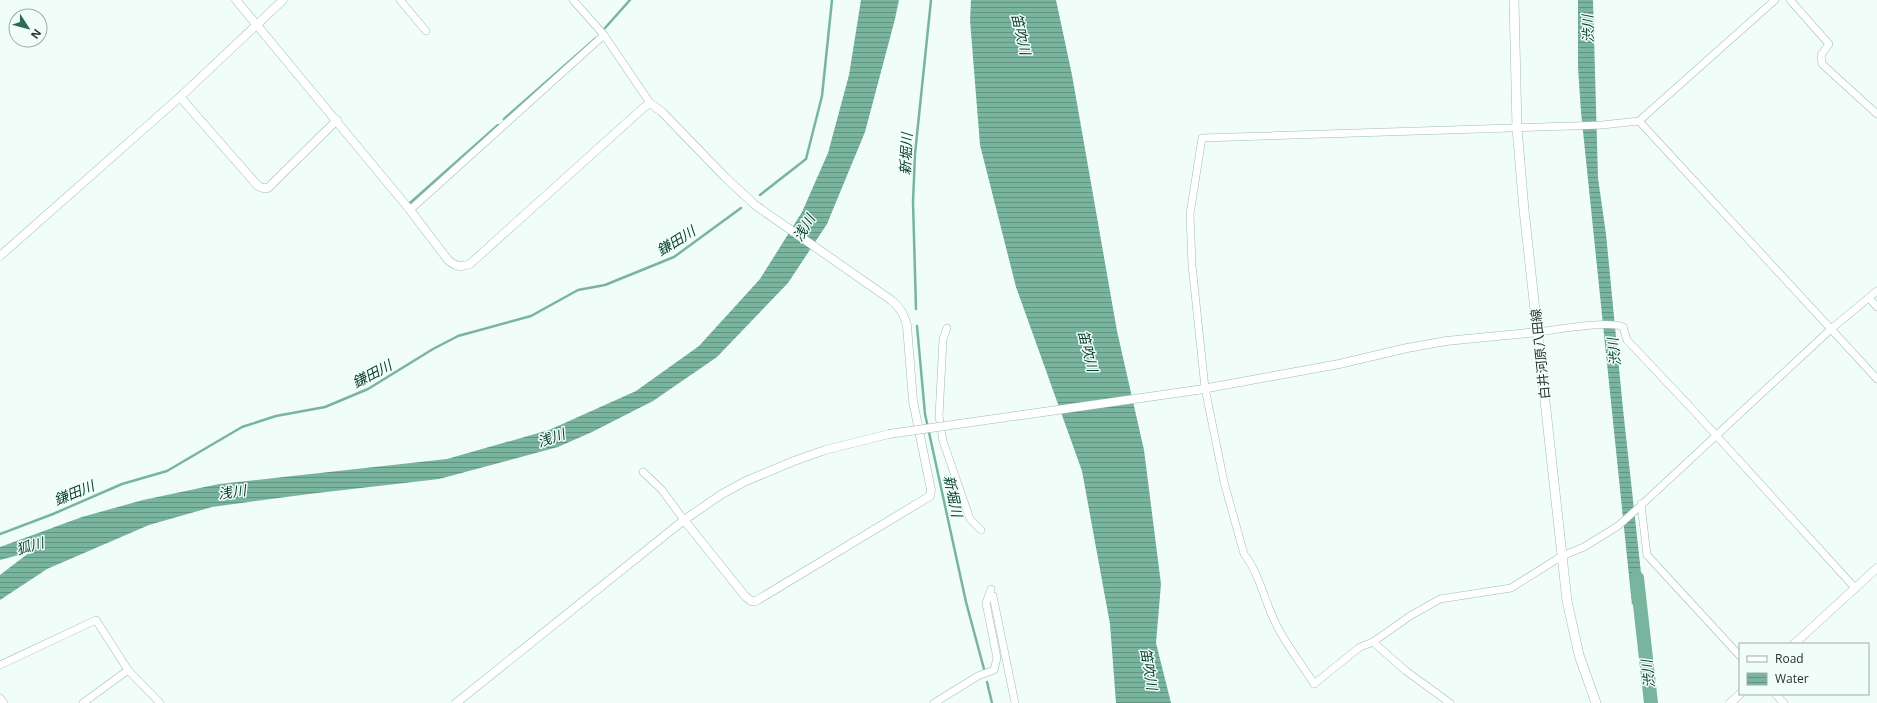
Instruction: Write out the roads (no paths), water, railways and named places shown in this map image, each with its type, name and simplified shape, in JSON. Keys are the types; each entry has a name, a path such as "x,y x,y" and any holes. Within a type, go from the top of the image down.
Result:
{"main road":[{"name":"白井河原八田線","path":"1514,0 1517,128 1567,601 1573,632 1596,703"}],"street":[{"path":"236,0 337,120 410,210 448,260 459,266 470,264 650,103"},
{"path":"0,256 180,97 283,0"},
{"path":"400,0 426,31"},
{"path":"574,0 604,35 650,103 662,112 742,193 788,229 891,300 901,309 905,316 913,401 931,490 930,496 756,601 751,601 745,596 684,520 662,490 643,472"},
{"path":"1774,0 1639,121 1577,126 1202,138 1189,225 1201,389 1222,464 1224,482 1244,554 1250,561 1269,609 1285,642 1301,662 1314,684 1360,647 1373,642 1410,616 1440,599 1511,588 1562,556 1584,547 1618,526 1831,329 1877,291"},
{"path":"1790,0 1829,44 1821,55 1822,64 1877,114"},
{"path":"410,210 604,35"},
{"path":"180,97 258,186 263,188 268,188 337,120"},
{"path":"1639,121 1877,379"},
{"path":"1869,298 1877,307"},
{"path":"456,703 684,520 722,494 746,481 825,450 889,434 1201,389 1339,364 1407,348 1446,341 1595,325 1619,324 1623,327 1627,340 1855,588"},
{"path":"946,328 943,339 939,416 943,441 970,519 981,530"},
{"path":"1639,506 1647,555 1739,655"},
{"path":"1795,643 1877,568"},
{"path":"934,703 978,676 994,670 998,658 986,603 992,592 1015,703"},
{"path":"0,665 96,620 128,670 160,703"},
{"path":"1373,642 1406,671 1450,703"},
{"path":"83,703 128,670"},
{"path":"1730,703 1739,695"},
{"path":"1777,695 1784,703"},
{"path":"0,698 4,703"}],"water":[{"path":"861,0 899,0 865,132 827,224 788,283 717,357 653,401 592,432 558,447 439,479 212,507 149,525 47,569 0,600 0,575 30,552 0,560 0,547 82,517 143,500 219,484 447,459 549,430 636,391 699,346 760,279 802,212 828,153 849,75"},
{"name":"笛吹川","path":"971,0 1056,0 1072,75 1117,331 1144,450 1161,584 1156,643 1171,703 1116,703 1110,624 1082,471 1016,287 980,145 970,20"},
{"path":"1578,0 1593,0 1598,178 1606,234 1643,591 1632,605 1581,112 1578,67"}],"waterway":[{"path":"605,28 630,0"},
{"name":"鎌田川","path":"760,195 806,159 822,96 832,0"},
{"name":"新堀川","path":"916,309 913,202 915,154 931,0"},
{"path":"504,119 596,38"},
{"path":"410,203 498,125"},
{"name":"鎌田川","path":"0,534 53,514 122,484 167,471 242,427 276,416 325,407 368,389 433,349 458,336 531,316 578,290 605,285 674,257 741,208"},
{"name":"新堀川","path":"917,326 925,414 966,602 984,669"},
{"name":"渋川","path":"1637,578 1651,703"},
{"name":"新堀川","path":"987,682 992,703"}],"water label":[{"name":"浅川","path":"804,228"},
{"name":"浅川","path":"551,438"},
{"name":"浅川","path":"232,492"},
{"name":"狐川","path":"30,546"}]}
